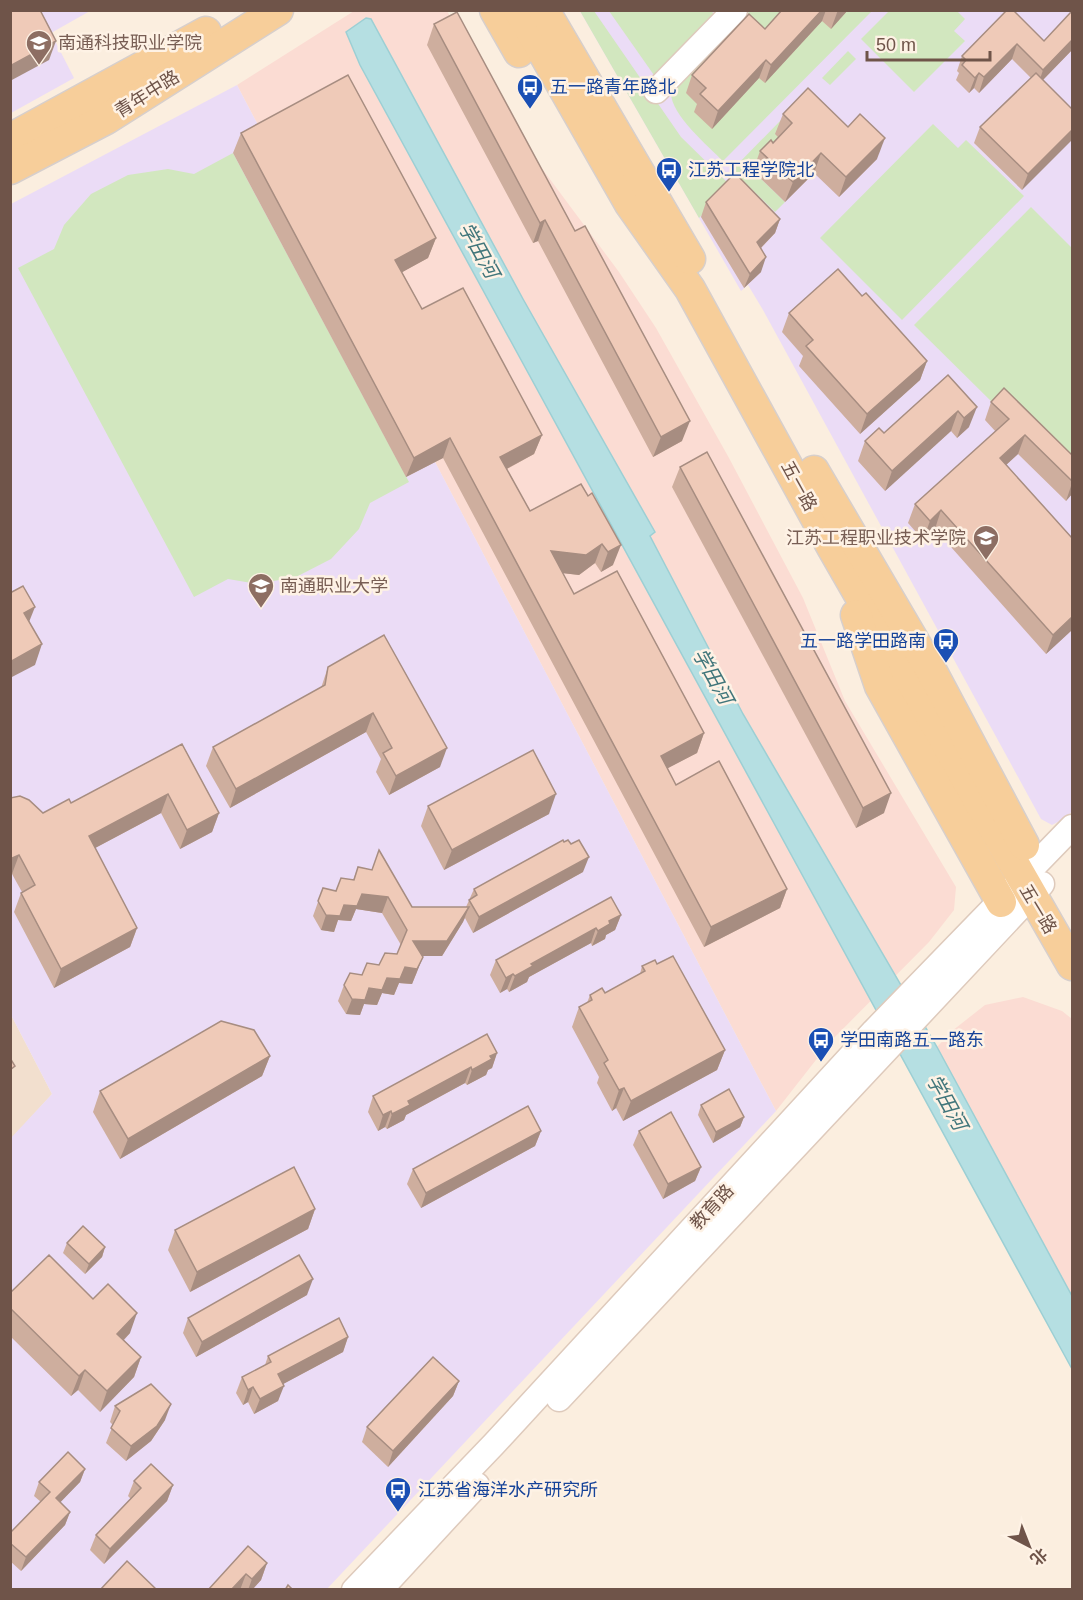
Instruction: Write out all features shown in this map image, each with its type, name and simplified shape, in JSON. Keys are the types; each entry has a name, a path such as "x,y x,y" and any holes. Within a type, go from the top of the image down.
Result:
{"main road":[{"name":"青年中路","path":"10,139 177,50 242,10"},
{"name":"青年中路","path":"10,169 106,119 278,10"},
{"path":"495,10 580,157 690,290"},
{"name":"五一路","path":"519,10 630,204 690,290 832,547 880,686 1027,885 1072,928"},
{"name":"五一路","path":"544,10 932,672 1027,885 1072,965"}],"street":[{"path":"656,91 735,10"},
{"name":"教育路","path":"380,1590 500,1450 1027,885 1072,827"},
{"name":"教育路","path":"1027,885 1072,851"},
{"name":"教育路","path":"354,1590 500,1450"}],"shaded area":[{"name":"南通科技职业学院","path":"11,11 90,11 51,33 74,78 11,113"},
{"path":"354,11 447,11 526,147 619,272 656,328 729,458 803,598 845,701 956,887 954,910 929,942 830,1042 776,1111 237,85"},
{"name":"江苏工程职业技术学院","path":"580,11 1072,11 1072,811 1067,817 1052,825 1041,819 763,310 748,285 741,291"},
{"name":"南通职业大学","path":"237,85 776,1111 326,1590 11,1589 10,1139 52,1094 10,1013 11,204"},
{"path":"1023,997 1062,1011 1072,1019 1072,1296 937,1047 952,1031 985,1005"},
{"path":"10,1013 52,1094 11,1139 10,1139"}],"green space":[{"path":"580,11 594,11 681,137 731,186 699,218"},
{"path":"609,11 711,11 717,16 656,78"},
{"path":"750,11 872,11 723,161 683,119 672,100 671,91"},
{"path":"889,11 957,11 965,19 954,31 965,41 914,92 861,39"},
{"path":"848,51 856,59 830,85 822,78"},
{"path":"782,119 785,144 753,171 785,202 775,212 732,170"},
{"path":"933,124 958,148 966,140 1024,196 902,320 820,238"},
{"path":"233,153 409,482 370,503 359,529 331,559 296,577 257,584 228,579 194,597 18,268 54,249 64,225 91,194 128,175 168,169 194,174"},
{"path":"1031,207 1072,248 1072,481 914,325"}],"water":[{"name":"学田河","path":"366,18 371,19 523,299 655,532 650,536 743,714 937,1047 1072,1296 1072,1369 360,65 346,32"}],"building":[{"path":"10,10 40,10 56,41 10,66"},
{"path":"782,10 822,10 771,65 766,60 718,111 700,94 706,88 692,75 749,14 765,29"},
{"path":"1007,10 1013,10 1044,41 1072,11 1072,40 1043,70 1017,44 984,77 979,73 975,78 962,65 966,60 962,56"},
{"path":"457,12 575,231 585,226 690,421 661,437 545,220 540,223 434,24"},
{"path":"1036,73 1072,109 1072,130 1028,174 980,127"},
{"path":"348,75 436,238 395,260 422,309 463,288 542,435 500,457 530,511 581,484 588,496 592,493 621,545 608,552 602,544 586,555 551,551 574,594 617,571 704,733 661,756 676,785 719,761 787,889 711,927 450,438 414,458 241,133"},
{"path":"808,88 848,127 860,114 885,138 846,177 821,153 793,182 760,151 771,140 773,143 792,123 783,114"},
{"path":"735,173 780,219 757,242 766,257 750,274 706,202"},
{"path":"838,269 862,296 866,293 927,361 867,414 806,346 813,340 789,313"},
{"path":"948,375 977,407 964,418 958,411 892,471 865,441 879,428 884,433"},
{"path":"1004,388 1072,455 1072,481 1025,435 1000,458 1072,538 1072,617 1053,635 941,510 930,521 915,504 1009,419 991,402"},
{"path":"707,452 891,793 863,808 680,467"},
{"path":"23,586 35,607 24,613 42,644 10,662 10,593"},
{"path":"384,635 447,748 396,776 383,753 392,748 373,713 236,789 213,747 325,685 328,667"},
{"path":"182,744 219,813 187,830 168,794 89,836 137,928 61,969 21,893 35,885 19,855 10,859 10,798 20,796 29,800 43,813 69,799 71,803"},
{"path":"533,750 556,794 452,850 428,806"},
{"path":"563,840 564,842 568,840 571,844 579,840 589,857 479,917 469,900 477,895 474,889"},
{"path":"379,850 412,907 469,907 447,941 413,941 423,957 417,969 405,967 400,979 387,978 382,990 369,988 365,1000 352,999 344,985 350,973 362,975 367,963 379,965 385,953 397,954 407,930 388,897 362,894 357,906 344,905 340,916 326,915 318,901 323,888 336,891 341,878 354,880 358,867 372,870"},
{"path":"611,897 621,915 609,921 610,924 598,931 596,928 531,964 533,966 515,976 513,974 506,978 496,960"},
{"path":"673,956 725,1050 631,1101 624,1088 619,1090 604,1063 608,1060 579,1007 592,1000 590,995 602,988 605,993 645,971 642,966 655,960 657,964"},
{"path":"221,1021 254,1030 270,1056 128,1139 100,1091"},
{"path":"487,1034 497,1053 490,1056 492,1059 472,1070 471,1067 408,1101 410,1105 392,1114 391,1111 383,1115 373,1096"},
{"path":"10,1058 15,1066 10,1070"},
{"path":"729,1089 744,1117 716,1132 701,1105"},
{"path":"528,1106 541,1131 426,1193 413,1169"},
{"path":"671,1112 701,1167 668,1184 639,1131"},
{"path":"294,1167 315,1209 197,1272 175,1230"},
{"path":"83,1226 105,1247 89,1264 67,1243"},
{"path":"49,1255 93,1299 108,1284 137,1313 117,1334 141,1357 107,1391 85,1370 79,1376 10,1308 10,1293"},
{"path":"299,1255 313,1279 202,1342 188,1318"},
{"path":"339,1318 348,1337 278,1374 284,1386 260,1399 253,1387 248,1390 242,1377 271,1362 268,1356"},
{"path":"433,1357 459,1381 393,1451 367,1427"},
{"path":"151,1384 171,1404 157,1426 131,1446 111,1428 120,1411 115,1406"},
{"path":"68,1452 85,1469 56,1498 70,1512 26,1557 10,1543 10,1533 50,1492 39,1482"},
{"path":"151,1464 173,1485 110,1549 96,1535 141,1488 134,1481"},
{"path":"248,1546 267,1563 252,1579 246,1574 231,1590 208,1590"},
{"path":"127,1561 157,1590 100,1590"}],"place":[{"name":"南通科技职业学院","path":"39,66"},
{"name":"五一路青年路北","path":"530,110"},
{"name":"江苏工程学院北","path":"669,193"},
{"name":"江苏工程职业技术学院","path":"986,561"},
{"name":"南通职业大学","path":"261,609"},
{"name":"五一路学田路南","path":"946,664"},
{"name":"学田南路五一路东","path":"821,1063"},
{"name":"江苏省海洋水产研究所","path":"398,1513"}]}
